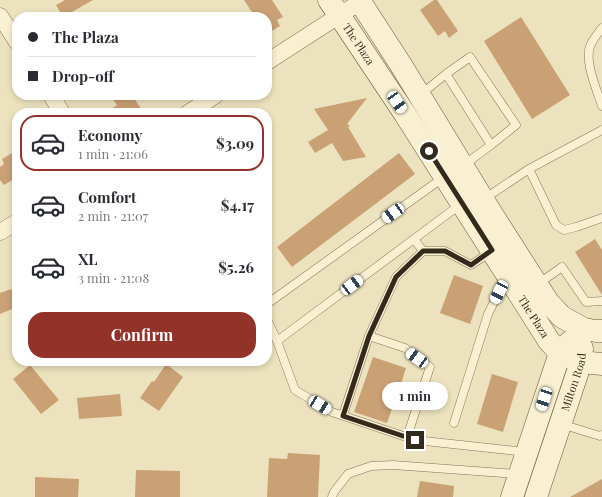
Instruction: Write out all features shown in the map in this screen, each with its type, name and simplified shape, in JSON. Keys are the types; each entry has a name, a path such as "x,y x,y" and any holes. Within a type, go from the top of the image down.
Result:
{"main road":[{"name":"The Plaza","path":"360,1 419,95 454,171 473,201 537,284 548,302 562,317 593,330"},
{"name":"The Plaza","path":"334,8 405,114 454,171"},
{"name":"The Plaza","path":"473,201 492,250 550,341 560,353 592,363"},
{"name":"Milton Road","path":"512,497 560,353 593,330"},
{"name":"Milton Road","path":"536,497 560,424 592,363 593,330"}],"street":[{"path":"272,58 334,8 360,1"},
{"path":"0,16 12,34"},
{"path":"196,108 208,100"},
{"path":"0,232 12,225"}],"lane":[{"path":"602,28 590,45 588,60 602,106"},
{"path":"272,300 491,145 516,125 470,57 419,95"},
{"path":"446,74 491,145"},
{"path":"277,341 414,239 473,201 602,130"},
{"path":"529,169 556,225 564,230 602,218"},
{"path":"414,239 423,251"},
{"path":"343,416 369,336 396,277 423,251 445,251 471,265 492,250"},
{"path":"537,284 562,267 586,302 602,301"},
{"path":"454,423 488,314 499,292 509,277"},
{"path":"272,330 295,390 332,412 415,440 527,453"},
{"path":"369,336 405,348 430,367 406,437"},
{"path":"560,424 600,436 602,435"},
{"path":"332,497 334,492 348,474 372,466 394,465 520,474"}],"building":[{"path":"65,0 93,0 72,12 60,12 56,5"},
{"path":"244,0 272,0 283,17 277,20 280,26 272,31 272,12 252,12"},
{"path":"434,0 437,0 458,31 449,38 445,31 438,36 420,10"},
{"path":"521,17 570,95 532,119 484,41"},
{"path":"367,98 347,124 350,126 348,127 366,157 343,161 332,143 315,153 308,142 328,130 314,109"},
{"path":"114,100 135,100 141,108 113,108 117,105"},
{"path":"12,153 12,180 4,185 0,180 0,167 4,164 2,159"},
{"path":"399,153 415,174 292,267 277,247"},
{"path":"595,239 602,250 602,295 575,252"},
{"path":"454,275 483,286 470,324 440,313"},
{"path":"11,289 12,292 12,309 0,314 0,293"},
{"path":"373,357 406,368 401,384 411,387 405,403 395,400 387,423 354,412"},
{"path":"29,366 31,366 59,400 41,414 13,379"},
{"path":"165,366 169,366 183,377 159,411 140,398 152,381 154,382"},
{"path":"492,374 518,382 503,432 477,424"},
{"path":"120,394 122,416 79,419 77,398"},
{"path":"288,453 320,455 318,497 267,497 269,458 287,459"},
{"path":"136,470 180,471 180,497 135,497"},
{"path":"35,477 79,479 78,497 35,497"},
{"path":"602,479 602,497 570,497"},
{"path":"420,481 454,486 453,497 417,497"}],"route":[{"path":"415,440 343,416 369,336 396,277 423,251 445,251 471,265 492,250 429,151"}]}
